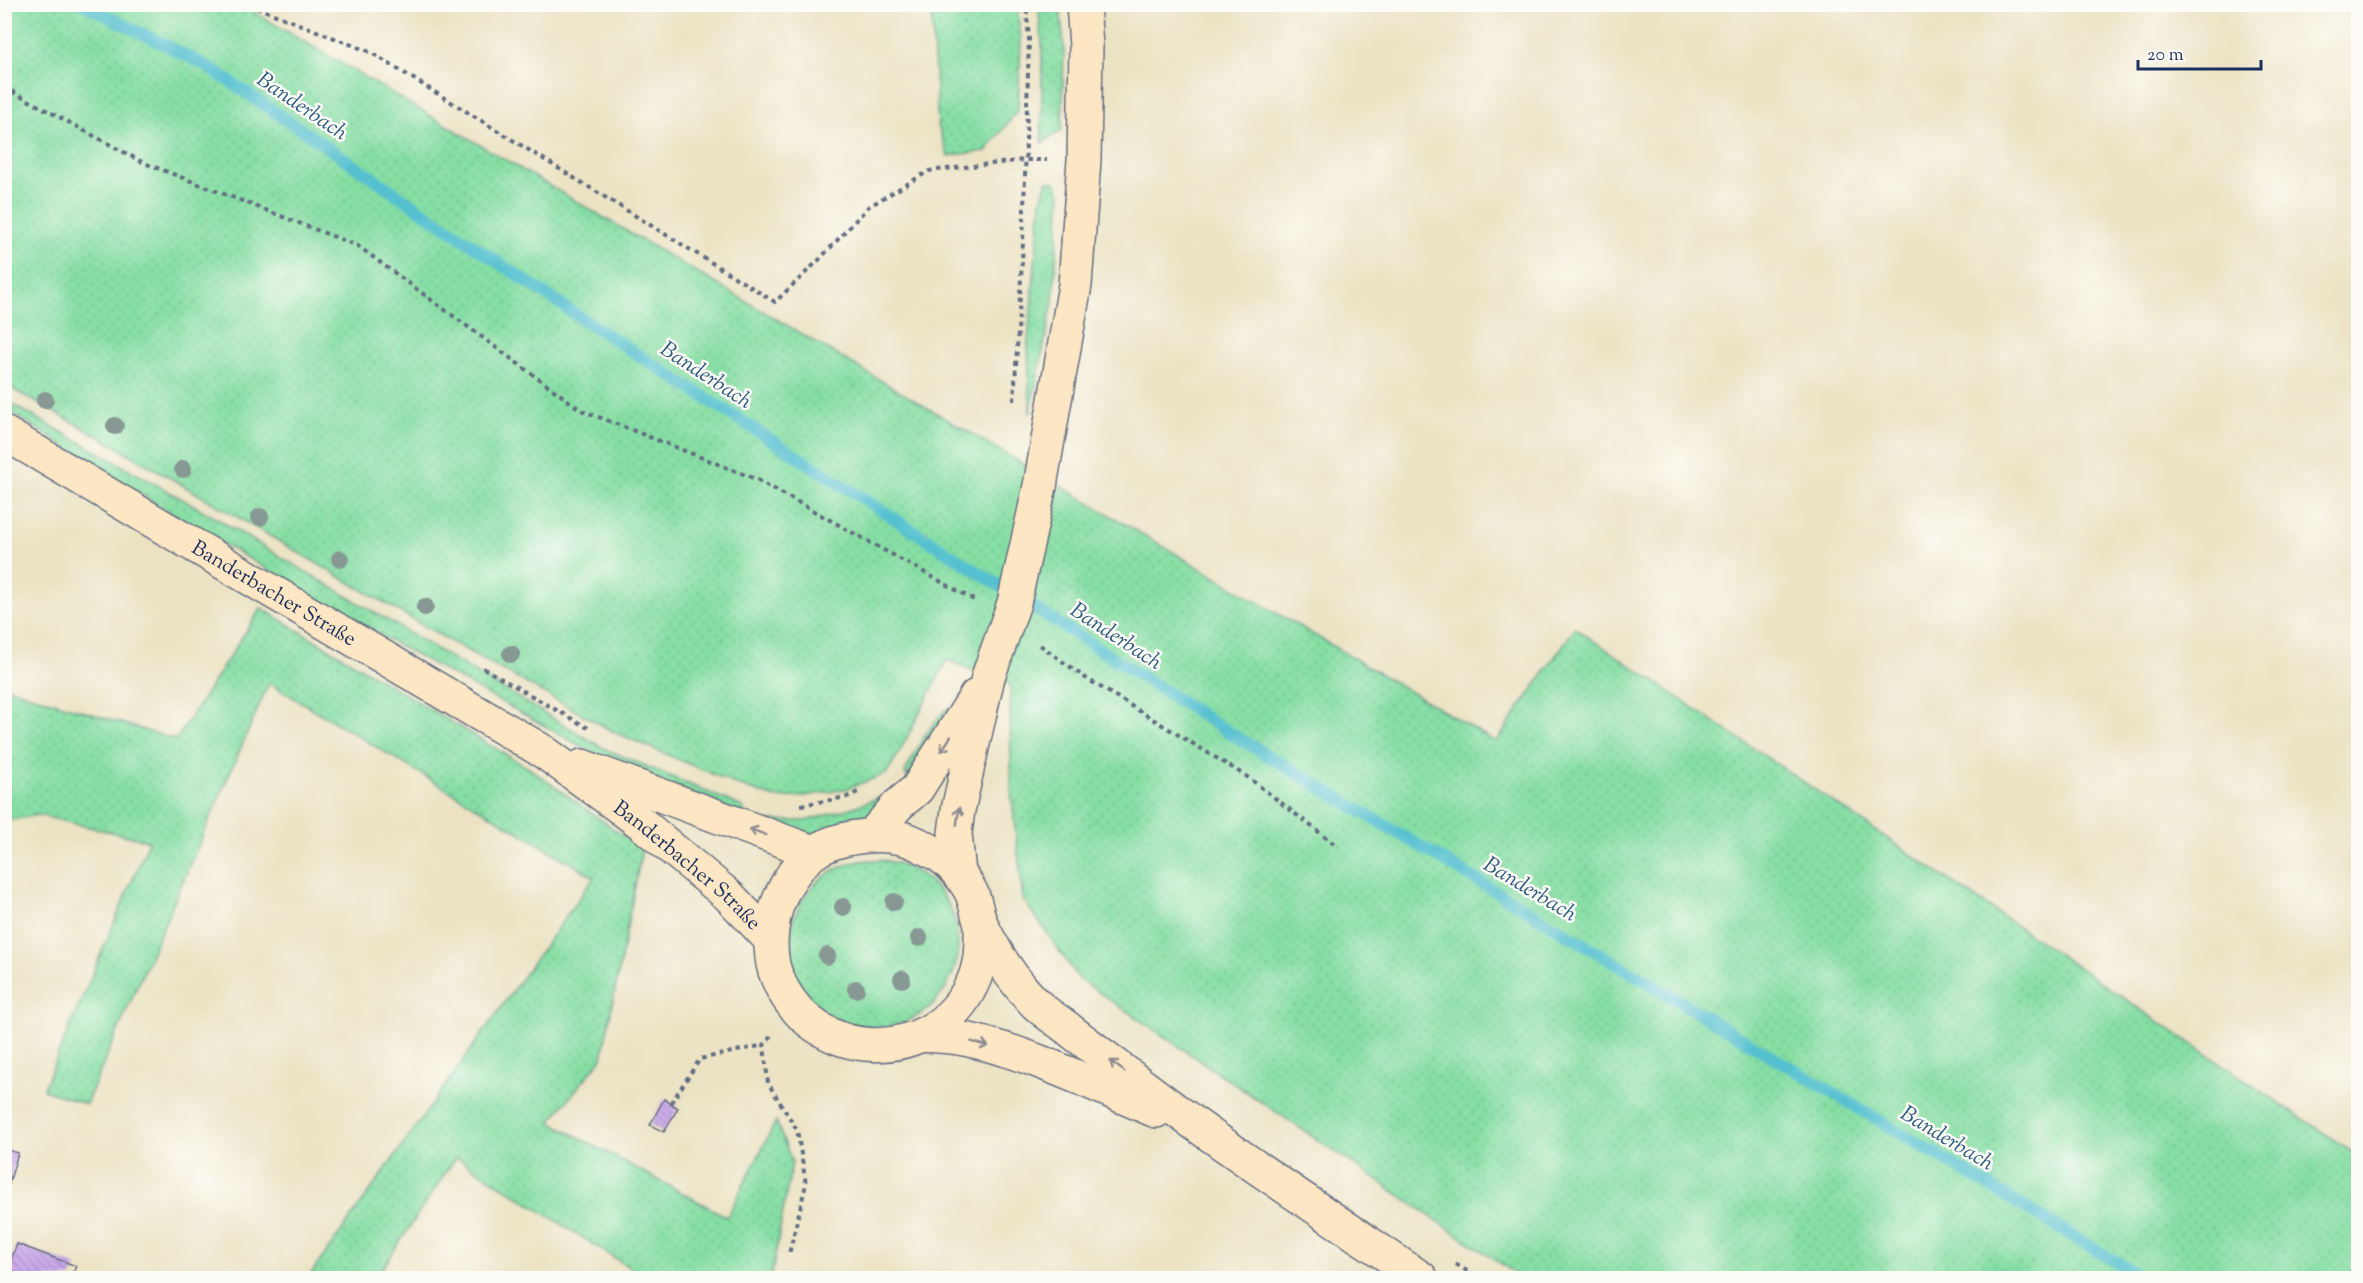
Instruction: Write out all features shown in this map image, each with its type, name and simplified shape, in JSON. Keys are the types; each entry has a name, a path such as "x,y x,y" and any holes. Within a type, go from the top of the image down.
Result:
{"street":[{"path":"959,874 955,833 958,810 988,677 1014,603 1040,486 1075,285 1084,160 1086,46 1083,4"},
{"name":"Banderbacher Straße","path":"4,433 544,752 641,823 721,888 770,939"},
{"path":"873,834 898,805 917,789 988,677"},
{"name":"Banderbacher Straße","path":"544,752 813,852"},
{"path":"981,923 981,958 972,984 947,1019 922,1035 899,1043 873,1046 845,1041 817,1028 795,1007 777,976 770,939 776,907 791,877 813,852 839,842 873,834 903,838 939,855 959,874 971,892 981,923 1006,967 1034,1003 1196,1127 1421,1278"},
{"path":"922,1035 959,1038 1015,1054 1196,1127"}],"path":[{"path":"248,4 370,52 775,302 818,261 868,207 929,171 1025,160 1084,160"},
{"path":"1013,405 1023,243 1029,39 1026,4"},
{"path":"4,87 142,162 358,246 581,410 756,479 976,602"},
{"path":"1035,642 1084,677 1249,778 1338,848"},
{"path":"671,1103 699,1059 764,1045 795,1007"},
{"path":"764,1045 768,1083 797,1130 806,1184 789,1254"}],"green space":[{"path":"4,5 242,5 1496,742 1575,628 2358,1156 2358,1278 1522,1278 1079,979 1023,899 1011,790 1010,684 947,660 886,774 846,789 799,797 776,798 740,786 614,732 450,641 100,437 5,385"},
{"path":"931,5 1017,5 1021,40 1018,110 986,151 948,156 938,125"},
{"path":"1038,5 1060,5 1064,48 1062,130 1042,143 1042,43"},
{"path":"1047,181 1055,182 1061,194 1053,302 1030,414 1028,341 1041,200"},
{"path":"4,400 202,510 603,748 743,807 746,815 599,756 398,645 189,524 5,409"},
{"path":"261,608 530,769 642,849 602,1058 550,1122 727,1217 776,1121 792,1162 771,1278 646,1278 456,1157 376,1278 308,1278 594,877 269,683 86,1104 43,1090 149,841 38,815 5,821 5,687 176,740"},
{"path":"950,706 907,777 905,772 924,736"},
{"path":"899,790 878,811 859,823 821,834 790,833 769,821 805,821 854,807"},
{"path":"874,860 906,867 933,885 951,912 958,944 951,976 933,1003 906,1021 874,1028 842,1021 815,1003 797,976 790,944 797,912 815,885 842,867"}],"building":[{"path":"664,1099 678,1108 664,1132 650,1125"},
{"path":"4,1149 18,1153 5,1197 4,1197"},
{"path":"17,1244 76,1266 71,1278 4,1278"}],"waterway":[{"name":"Banderbach","path":"83,4 205,65 590,324 1230,733 2143,1278"}]}
